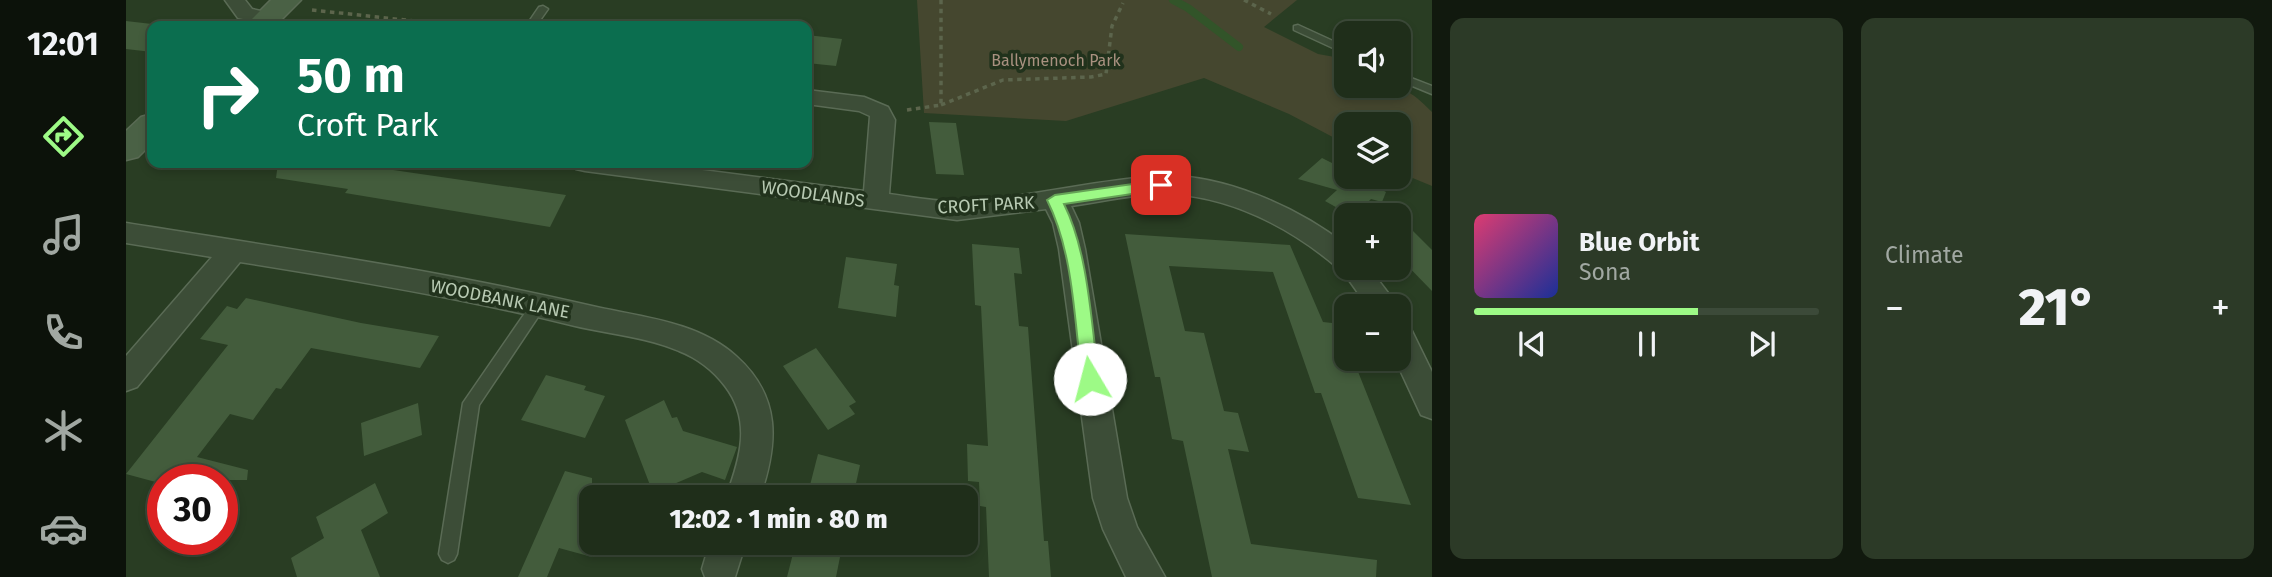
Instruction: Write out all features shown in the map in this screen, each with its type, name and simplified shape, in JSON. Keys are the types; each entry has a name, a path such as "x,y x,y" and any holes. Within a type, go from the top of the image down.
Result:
{"street":[{"path":"235,0 245,14 270,17"},
{"path":"812,98 864,104 876,109 883,116"},
{"name":"WOODLANDS","path":"622,168 876,202 883,116"},
{"path":"126,149 147,130"},
{"name":"CROFT PARK","path":"876,202 957,211 1161,185 1205,189 1251,202 1274,212 1334,250"},
{"name":"CROFT PARK","path":"1055,200 1066,223 1072,249 1110,498 1118,527 1132,556 1147,577"},
{"name":"WOODBANK LANE","path":"126,233 539,304 686,340 718,358 743,387 752,407 757,428 757,451 747,485"},
{"path":"126,378 234,251"},
{"path":"1363,280 1374,294"},
{"path":"1411,360 1432,405"}],"lane":[{"path":"535,21 543,9"},
{"path":"1298,28 1334,45"},
{"path":"1411,81 1432,90"},
{"path":"448,554 471,403 539,304"}],"path":[{"path":"941,0 942,105"},
{"path":"883,116 895,111 942,105 1003,80 1091,78 1106,74 1112,26 1124,1 1114,0"},
{"path":"1244,0 1271,14"},
{"path":"270,17 410,21"}],"green space":[{"name":"Ballymenoch Park","path":"917,0 1297,0 1264,27 1318,54 1334,57 1334,98 1411,98 1411,94 1432,112 1432,186 1411,177 1411,112 1334,112 1334,138 1289,114 1204,78 1066,121 924,113"}],"building":[{"path":"126,21 147,23 147,51 126,49"},
{"path":"812,36 842,39 836,66 812,64"},
{"path":"929,122 956,123 964,175 936,174"},
{"path":"1322,158 1334,164 1334,189 1380,189 1386,192 1382,202 1371,199 1367,203 1334,203 1334,206 1325,201 1337,190 1298,179"},
{"path":"277,168 380,168 566,195 550,227 345,193 348,189 276,178"},
{"path":"1411,229 1432,250 1432,291 1411,269"},
{"path":"1125,234 1290,245 1323,322 1332,323 1334,328 1334,371 1358,371 1411,505 1358,498 1321,393 1315,393 1273,272 1169,266 1185,331 1204,333 1224,411 1238,413 1249,452 1228,449 1251,544 1377,560 1376,577 1212,577 1183,441 1172,439 1160,377 1155,377"},
{"path":"972,244 1019,248 1022,274 1014,273 1019,326 1028,327 1044,541 1048,541 1051,577 989,577 986,507 980,506 979,482 968,481 967,444 988,446 981,306 975,305"},
{"path":"846,257 897,264 894,285 899,286 896,317 838,308"},
{"path":"246,298 361,323 439,336 420,368 311,348 281,389 276,388 253,420 230,414 197,457 224,464 147,464 147,480 126,474 228,345 200,339 227,306 237,309"},
{"path":"816,348 856,402 849,406 855,414 828,430 783,366"},
{"path":"546,375 586,386 584,390 605,396 585,438 521,420"},
{"path":"664,400 672,418 677,417 683,431 737,447 725,480 702,472 672,485 650,485 625,420"},
{"path":"418,403 422,435 364,456 361,423"},
{"path":"818,454 860,465 856,485 810,485"},
{"path":"238,467 248,470 247,480 238,480"},
{"path":"565,471 592,478 592,485 579,485 579,553 559,548 547,577 518,577"},
{"path":"375,483 388,513 361,530 380,577 297,577 291,558 324,538 316,517"},
{"path":"793,555 840,555 836,577 787,577"}],"waterway":[{"path":"1173,0 1188,8 1239,47"}],"route":[{"path":"1090,379 1072,249 1066,223 1055,200 1161,185"}]}
